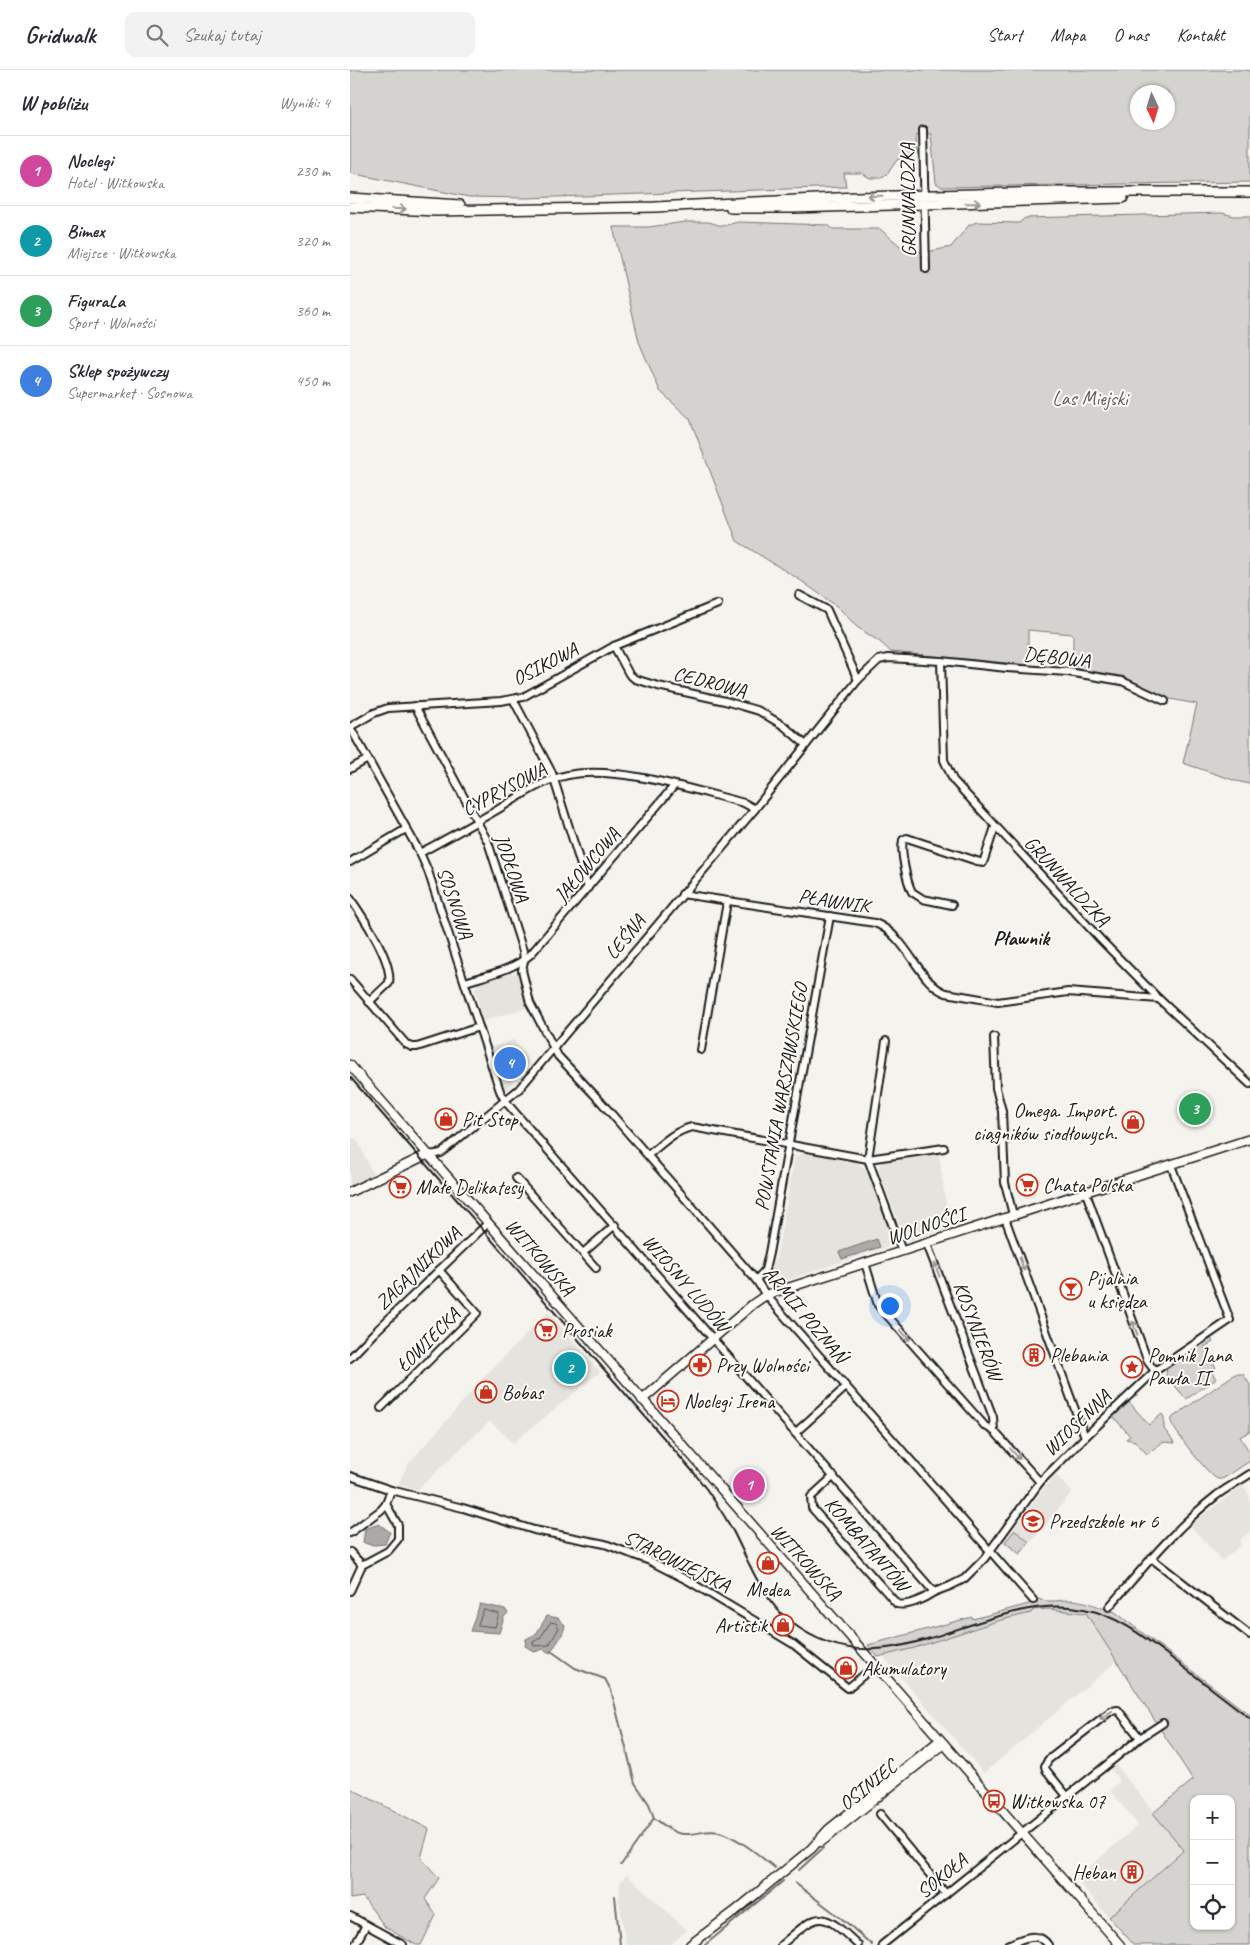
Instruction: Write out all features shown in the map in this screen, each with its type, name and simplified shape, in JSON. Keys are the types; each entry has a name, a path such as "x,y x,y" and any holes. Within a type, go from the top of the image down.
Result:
{"main road":[{"path":"350,208 436,211 655,207 848,197 924,200 1054,192 1250,192"},
{"path":"350,198 503,209"}],"street":[{"name":"GRUNWALDZKA","path":"923,130 926,269"},
{"path":"799,595 827,610 858,680"},
{"name":"OSIKOWA","path":"350,727 381,710 523,697 614,646 718,604"},
{"name":"CEDROWA","path":"614,646 629,674 635,679 759,711 784,726 806,745"},
{"name":"LEŚNA","path":"350,1192 424,1156 441,1153 519,1089 755,809 858,680 879,660 888,658"},
{"name":"DĘBOWA","path":"888,658 1068,672 1122,681 1165,702"},
{"name":"GRUNWALDZKA","path":"941,661 944,760 953,780 995,828 1159,999 1250,1084"},
{"path":"513,699 554,779 588,888"},
{"name":"JODŁOWA","path":"415,706 488,842 523,951 524,961 522,970 530,1003 554,1048"},
{"name":"SOSNOWA","path":"350,727 420,853 505,1100"},
{"path":"350,769 368,759"},
{"name":"CYPRYSOWA","path":"420,853 533,789 554,779 589,772 614,773 674,786 744,803 755,809"},
{"name":"JAŁOWCOWA","path":"465,982 510,968 524,961 540,945 674,786"},
{"path":"952,906 923,899 912,892 902,852 903,840 907,838 983,863 995,828"},
{"path":"350,862 406,829"},
{"name":"PŁAWNIK","path":"682,894 870,922 885,928 902,944 932,984 946,994 998,1002 1068,992 1159,999"},
{"path":"350,898 374,934 390,974 389,983 369,1002"},
{"path":"701,1050 727,902"},
{"name":"POWSTANIA WARSZAWSKIEGO","path":"756,1280 765,1270 830,916"},
{"path":"350,979 406,1044 412,1047 480,1028"},
{"path":"994,1038 996,1088 1002,1111 1005,1183 1013,1215"},
{"path":"886,1041 868,1159 902,1251"},
{"name":"ARMII POZNAŃ","path":"554,1048 558,1056 648,1155 756,1280 766,1295 1034,1600"},
{"name":"WITKOWSKA","path":"350,1064 1120,1945"},
{"name":"WIOSNY LUDÓW","path":"505,1100 934,1592"},
{"path":"648,1155 673,1134 682,1129 692,1127 868,1159 944,1148"},
{"name":"WOLNOŚCI","path":"642,1400 766,1295 1250,1139"},
{"name":"WIOSENNA","path":"990,1551 1040,1482 1084,1437 1155,1371 1230,1320 1171,1165"},
{"path":"516,1178 596,1268"},
{"path":"1086,1193 1148,1362 1155,1371"},
{"path":"1005,1218 1084,1437"},
{"name":"ZAGAJNIKOWA","path":"350,1358 488,1223"},
{"path":"583,1253 614,1225"},
{"name":"KOSYNIERÓW","path":"927,1244 993,1417 994,1431"},
{"path":"865,1264 878,1305 985,1426 994,1431 1040,1482"},
{"name":"ŁOWIECKA","path":"381,1408 477,1313 439,1270"},
{"path":"795,1433 846,1387"},
{"path":"1109,1607 1151,1558 1217,1495 1250,1474"},
{"name":"STAROWIEJSKA","path":"350,1476 391,1490 463,1508 534,1530 590,1540 618,1548 650,1561 687,1580 780,1636 848,1688 876,1665"},
{"name":"KOMBATANTÓW","path":"834,1476 811,1497 812,1508 897,1604 902,1605 926,1597 934,1592"},
{"path":"350,1533 381,1510 386,1504 391,1490"},
{"path":"350,1591 362,1565 388,1551 398,1539 398,1525 386,1504"},
{"path":"934,1592 964,1578 990,1551"},
{"path":"350,1552 362,1565"},
{"path":"1151,1558 1250,1635"},
{"path":"1067,1796 1046,1770 1045,1766 1048,1760 1111,1710 1118,1710 1140,1738"},
{"name":"SOKOŁA","path":"882,1945 1140,1738 1163,1723"},
{"name":"OSINIEC","path":"690,1945 811,1849 829,1829 942,1742"},
{"path":"880,1814 946,1894"},
{"path":"350,1916 403,1945"},
{"path":"781,1945 810,1922 819,1918 836,1924 858,1945"},
{"path":"354,1945 366,1925"},
{"path":"1008,1945 1032,1936 1043,1939 1048,1945"}],"shaded area":[{"path":"517,972 529,1007 483,1021 475,990 478,983"},
{"path":"514,1040 529,1062 503,1093 489,1048"},
{"path":"350,1138 357,1139 373,1175 350,1186"},
{"path":"804,1152 857,1163 867,1170 895,1244 772,1285 769,1279 772,1266 776,1260 795,1157"},
{"path":"939,1153 949,1228 906,1241 878,1169 883,1161"},
{"name":"Chata Polska","path":"1030,1175 1035,1196 1024,1199 1016,1179"},
{"path":"548,1312 600,1372 513,1443 490,1421 417,1490 398,1485 407,1466 485,1376"},
{"name":"Przedszkole nr 6","path":"1056,1475 1072,1492 1020,1556 1003,1543"},
{"path":"1243,1485 1250,1496 1250,1532 1239,1541 1241,1545 1222,1561 1190,1525"},
{"path":"1048,1609 1086,1613 1117,1661 984,1773 882,1655 925,1645 1001,1620 1031,1613 1033,1610"},
{"path":"1115,1764 1184,1849 1109,1917 1076,1879 1138,1825 1110,1790 1120,1781 1110,1768"},
{"path":"627,1875 687,1930 670,1945 626,1945 619,1899 620,1882"}],"green space":[{"path":"350,70 1250,70 1250,182 942,187 936,183 931,134 924,134 916,135 917,153 897,160 887,174 881,178 870,178 861,173 844,173 846,187 525,198 469,197 350,173"},
{"name":"Las Miejski","path":"924,134 927,252 951,247 969,225 977,222 1019,223 1025,218 1222,213 1234,216 1250,216 1250,784 1183,763 1197,704 1170,699 1123,679 1073,668 1073,634 1028,630 1028,665 891,652 880,642 857,627 839,608 800,580 737,541 690,419 660,391 639,342 613,227 649,227 685,222 709,222 722,226 738,222 828,225 833,229 880,229 905,250 926,252"},
{"path":"1211,1338 1213,1342 1204,1347 1216,1368 1211,1370 1216,1379 1186,1399 1166,1375 1167,1366"},
{"path":"1235,1374 1243,1374 1250,1385 1250,1431 1240,1437 1250,1453 1250,1461 1224,1478 1219,1479 1212,1475 1183,1441 1171,1421 1173,1417"},
{"path":"1129,1402 1149,1425 1162,1414 1164,1417 1164,1429 1175,1443 1163,1442 1147,1454 1135,1441 1126,1439 1130,1436 1112,1415"},
{"path":"1015,1530 1029,1542 1020,1554 1005,1542"},
{"path":"1038,1599 1049,1601 1075,1600 1115,1612 1250,1715 1250,1945 1134,1945 1109,1917 1184,1850 1153,1813 1193,1780 1086,1613 1048,1609 1033,1610 1031,1613 1001,1620 914,1648 878,1657 868,1645 1029,1604 1029,1602"},
{"path":"350,1788 429,1829 421,1858 439,1878 425,1899 436,1915 421,1945 416,1945 385,1927 363,1897 350,1899"}],"water":[{"path":"877,1239 880,1247 842,1259 839,1252"},
{"path":"379,1524 390,1532 385,1544 375,1545 363,1542 365,1529"},
{"path":"480,1604 505,1609 508,1613 504,1617 499,1633 470,1631"},
{"path":"547,1616 558,1618 565,1625 564,1629 550,1653 543,1649 535,1652 525,1646 526,1639 536,1634"}],"waterway":[{"path":"551,1651 575,1668 605,1679 611,1690 635,1783 649,1804 654,1818 621,1865"},
{"path":"654,1818 680,1834 715,1831 726,1834 748,1847 775,1868"},
{"path":"799,1870 823,1848"},
{"path":"705,1945 783,1881"},
{"path":"795,1883 846,1922 872,1945"},
{"path":"615,1896 620,1945"}],"railway":[{"path":"350,1077 695,1474 729,1524 764,1592 791,1622 827,1642 863,1649 899,1646 935,1637 1008,1613 1046,1607 1084,1609 1110,1617 1134,1630 1250,1718"}],"place":[{"name":"Sklep spożywczy","path":"510,1063"},
{"name":"FiguraLa","path":"1195,1109"},
{"name":"Pit Stop","path":"446,1119"},
{"name":"Omega. Import. ciągników siodłowych.","path":"1133,1122"},
{"name":"Chata Polska","path":"1027,1185"},
{"name":"Małe Delikatesy","path":"400,1187"},
{"name":"Pijalnia u księdza","path":"1071,1289"},
{"name":"Prosiak","path":"546,1330"},
{"name":"Plebania","path":"1034,1355"},
{"name":"Przy Wolności","path":"700,1365"},
{"name":"Pomnik Jana Pawła II","path":"1132,1367"},
{"name":"Bimex","path":"570,1368"},
{"name":"Bobas","path":"486,1392"},
{"name":"Noclegi Irena","path":"668,1401"},
{"name":"Noclegi","path":"749,1485"},
{"name":"Przedszkole nr 6","path":"1033,1521"},
{"name":"Medea","path":"768,1563"},
{"name":"Artistik","path":"783,1625"},
{"name":"Akumulatory","path":"846,1668"},
{"name":"Witkowska 07","path":"994,1801"},
{"name":"Heban","path":"1132,1872"}],"district":[{"name":"Pławnik","path":"1021,938"}]}
